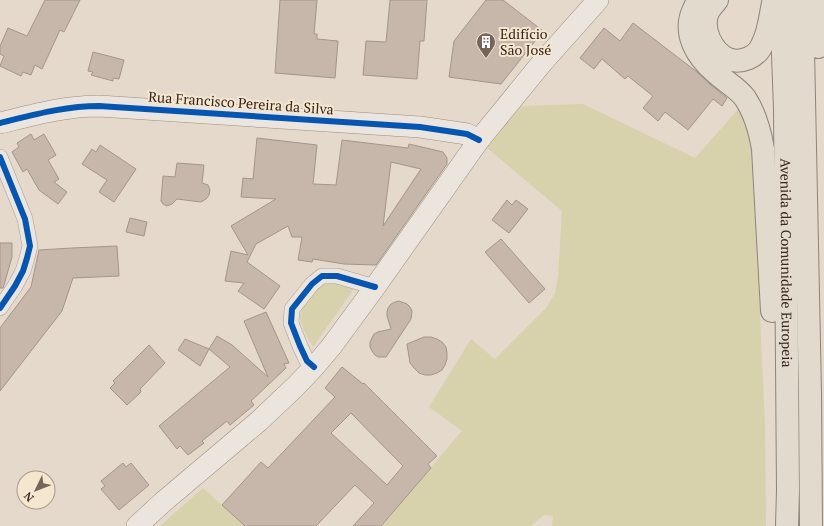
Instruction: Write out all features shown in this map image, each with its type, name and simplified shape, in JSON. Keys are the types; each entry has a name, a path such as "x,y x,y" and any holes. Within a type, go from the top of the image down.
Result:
{"main road":[{"path":"137,526 163,502 259,421 314,367 331,347 375,287 479,140 541,64 598,0"},
{"path":"699,0 691,16 689,26 691,39 706,64 744,97 757,122 760,135 763,149 774,346 787,384"},
{"path":"717,0 708,13 706,27 710,42 728,59 742,60 753,56 762,45 767,30 773,0"},
{"name":"Avenida da Comunidade Europeia","path":"781,0 785,109 787,526"},
{"name":"Avenida da Comunidade Europeia","path":"802,0 811,449 811,526"},
{"path":"811,449 818,410 820,368 817,0"},
{"name":"Rua Francisco Pereira da Silva","path":"0,123 60,109 81,106 99,106 420,127 467,134 479,140"}],"street":[{"path":"0,157 25,219 30,246 28,258 23,271 0,308"},
{"path":"314,367 307,361 291,323 292,308 312,284 322,276 337,276 375,287"}],"shaded area":[{"path":"583,104 695,158 741,106 752,140 765,425 766,526 552,526 553,516 544,515 531,526 380,526 462,431 429,407 471,339 495,359 546,308 555,293 558,276 562,211 487,148 521,106"},
{"path":"326,283 337,284 354,289 313,347 305,333 300,318 306,303 318,289"},
{"path":"203,488 245,526 160,526"}],"building":[{"path":"45,0 80,0 64,32 60,30 42,69 35,65 31,75 23,72 21,76 0,66 4,56 0,54 0,46 8,28 27,36"},
{"path":"280,0 317,0 314,34 317,34 317,39 338,41 335,78 275,73"},
{"path":"390,0 427,0 424,41 420,41 417,79 363,75 366,41 386,42"},
{"name":"Edifício São José","path":"486,0 503,0 543,31 501,84 449,77 454,41"},
{"path":"633,23 697,72 727,98 722,106 713,99 688,130 665,112 658,121 643,108 653,96 628,76 625,79 602,59 594,69 580,58 604,28 620,41"},
{"path":"93,52 124,60 119,79 113,78 113,81 91,75 93,72 88,71"},
{"path":"31,134 34,140 44,134 56,155 48,160 59,179 54,182 67,192 58,204 39,190 27,169 23,172 12,152 19,147 17,143"},
{"path":"257,138 317,145 313,184 336,185 342,140 408,148 409,144 443,152 447,158 447,164 376,265 344,264 313,259 312,262 298,260 302,237 292,237 288,226 256,244 247,262 280,286 264,309 238,291 244,283 225,281 231,251 248,255 231,226 276,199 241,197 243,178 253,179","holes":["391,162 421,169 383,226"]},
{"path":"100,145 136,169 114,202 99,192 107,180 82,164 92,149 96,152"},
{"path":"177,163 204,165 202,183 208,185 210,190 206,199 201,202 177,199 172,204 167,206 163,204 161,201 163,176 175,177"},
{"path":"507,200 512,205 516,200 528,209 509,233 492,220"},
{"path":"130,218 147,222 144,236 126,232"},
{"path":"501,239 545,289 529,303 485,252"},
{"path":"0,243 12,243 12,257 3,288 0,288"},
{"path":"117,246 119,276 73,278 62,311 0,391 0,328 31,287 39,250"},
{"path":"399,301 410,307 412,311 411,319 386,357 378,357 372,351 370,342 374,334 391,329 387,316 388,308 391,304"},
{"path":"266,312 289,363 284,364 286,368 251,401 254,405 230,425 227,421 202,441 204,443 188,455 180,446 177,449 159,426 230,367 209,349 217,336 232,345 268,377 244,321"},
{"path":"424,337 437,339 446,347 447,359 445,365 442,370 431,375 419,373 410,363 407,344"},
{"path":"185,339 209,349 200,366 178,350"},
{"path":"149,345 165,363 140,389 141,392 127,405 110,388 115,383 113,381"},
{"path":"342,367 363,384 364,383 437,456 428,464 431,468 381,526 353,526 374,503 355,485 316,526 245,526 222,505 261,462 268,468 335,397 325,388","holes":["351,413 403,466 387,485 331,433"]},
{"path":"123,463 126,467 131,463 149,485 119,510 101,489 105,486 101,481"}],"cycle path":[{"path":"0,123 61,109 99,106 420,127 467,134 479,140"},
{"path":"0,157 25,219 30,246 23,271 0,308"},
{"path":"314,367 307,361 291,323 292,309 312,284 322,276 337,276 375,287"}],"place":[{"name":"Edifício São José","path":"486,59"}]}
